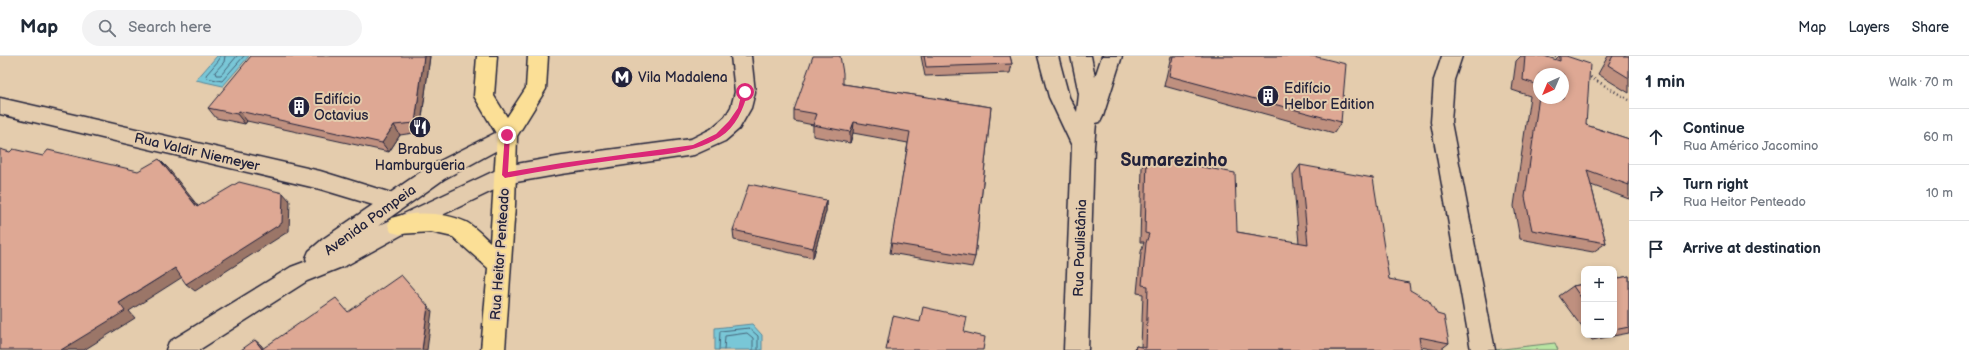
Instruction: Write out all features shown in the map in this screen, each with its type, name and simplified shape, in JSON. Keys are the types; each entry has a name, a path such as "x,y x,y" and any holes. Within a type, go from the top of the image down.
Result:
{"main road":[{"path":"487,56 484,96 507,135"},
{"name":"Rua Heitor Penteado","path":"492,350 507,135 536,89 538,56"},
{"path":"399,225 431,223 459,229 499,264"}],"street":[{"name":"Avenida Pompeia","path":"299,274 339,258 399,225 505,175 562,165 694,147 718,135 732,123 741,108 745,92 741,56"},
{"name":"Rua Paulistânia","path":"1048,56 1059,97 1083,146"},
{"name":"Rua Paulistânia","path":"1076,350 1083,146 1089,94 1081,56"},
{"path":"1083,146 1112,56"},
{"path":"1452,56 1444,80 1441,122 1483,350"},
{"name":"Rua Valdir Niemeyer","path":"0,106 320,180 393,202"},
{"name":"Avenida Pompeia","path":"178,350 299,274 331,246 393,202 458,160 507,135"}],"path":[{"path":"1555,56 1562,60"},
{"path":"1582,72 1629,100"}],"green space":[{"path":"1555,343 1558,350 1494,350"}],"water":[{"path":"217,56 249,56 223,86 196,80"},
{"path":"752,324 762,335 762,350 715,350 715,328"}],"building":[{"path":"251,56 424,56 415,123 394,125 382,143 239,111 237,114 208,108"},
{"path":"813,56 840,56 843,84 991,107 975,257 891,243 910,132 854,122 850,132 813,125 817,114 794,110"},
{"path":"924,56 1010,56 1012,64 926,67"},
{"name":"Edifício Helbor Edition","path":"1173,56 1313,56 1346,64 1341,122 1169,76"},
{"path":"1525,56 1544,56 1560,61 1560,56 1566,56 1590,64 1586,125 1629,139 1629,185 1587,170 1606,243 1532,230 1525,197 1538,104 1569,104 1569,68 1533,68 1533,83 1523,80"},
{"path":"1613,56 1629,56 1629,78 1608,65"},
{"path":"0,149 10,152 13,149 43,156 48,150 138,171 159,159 197,207 239,182 283,193 282,223 186,284 175,268 119,303 125,311 61,350 0,350"},
{"path":"1147,157 1235,173 1237,232 1308,244 1300,165 1373,178 1389,279 1409,283 1410,290 1429,301 1437,314 1444,316 1449,343 1419,337 1421,350 1135,350 1136,346 1146,348 1148,286 1142,285 1146,243 1149,234 1145,233"},
{"path":"749,184 826,200 813,248 733,230"},
{"path":"401,275 428,306 422,350 241,350 255,340 262,349 336,298 348,312"},
{"path":"1629,276 1629,327 1617,329 1617,302 1617,278"},
{"path":"1581,285 1581,298 1573,286"},
{"path":"923,307 967,317 964,332 985,337 983,350 886,350 893,316 920,322"}],"place":[{"name":"Vila Madalena","path":"622,77"},
{"name":"Edifício Helbor Edition","path":"1268,96"},
{"name":"Edifício Octavius","path":"299,107"},
{"name":"Brabus Hamburgueria","path":"420,127"}],"district":[{"name":"Sumarezinho","path":"1174,160"}],"route":[{"path":"507,135 505,175 562,165 660,153 694,147 718,135 732,123 741,108 745,92"}]}
